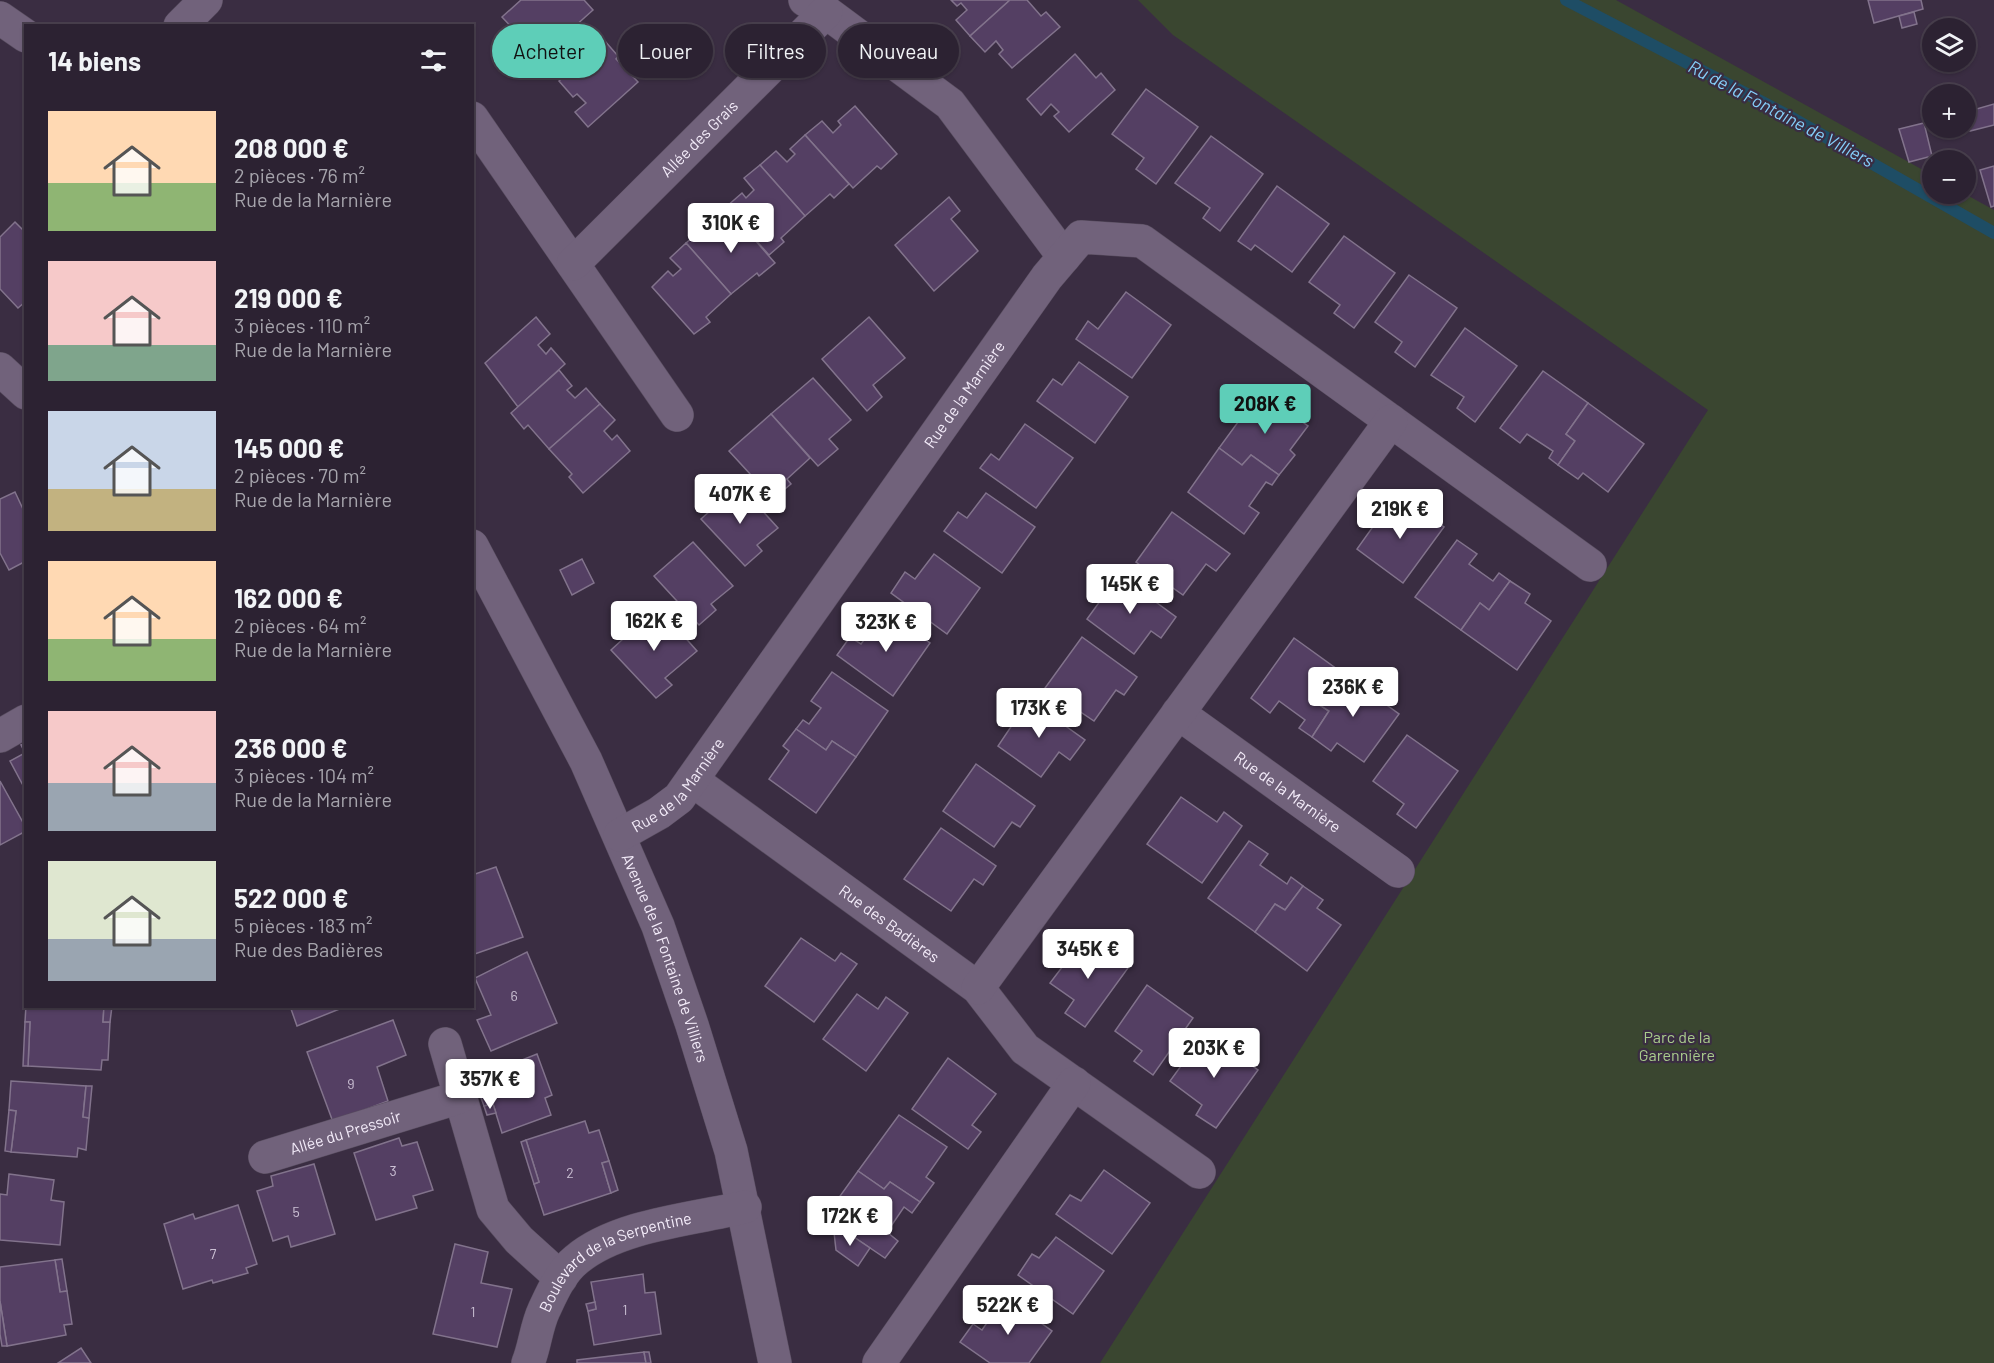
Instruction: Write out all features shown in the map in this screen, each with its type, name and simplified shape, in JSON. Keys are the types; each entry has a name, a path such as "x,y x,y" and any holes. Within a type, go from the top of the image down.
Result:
{"street":[{"path":"182,24 206,0"},
{"path":"815,6 950,104 1064,257"},
{"name":"Allée des Grais","path":"573,264 815,6"},
{"path":"0,18 24,35"},
{"path":"474,121 677,415"},
{"name":"Rue de la Marnière","path":"620,835 679,798 1033,296 1081,237 1142,241 1590,565"},
{"path":"0,369 24,391"},
{"path":"978,988 1391,421"},
{"name":"Avenue de la Fontaine de Villiers","path":"474,550 586,761 658,926 731,1151 745,1207 776,1363"},
{"name":"Rue de la Marnière","path":"1178,713 1398,871"},
{"path":"0,736 24,722"},
{"name":"Rue des Badières","path":"692,780 978,988 1025,1049 1199,1172"},
{"path":"445,1044 493,1209 519,1240 561,1278"},
{"path":"879,1363 1074,1083"},
{"name":"Allée du Pressoir","path":"265,1157 460,1097"},
{"name":"Boulevard de la Serpentine","path":"528,1363 543,1312 561,1278 575,1261 604,1241 674,1222 745,1207"}],"green space":[{"name":"Parc de la Garennière","path":"1138,0 1616,0 1922,169 1922,204 1976,204 1976,200 1994,210 1994,1363 1100,1363 1708,410 1173,35"}],"building":[{"path":"521,0 584,0 593,10 577,24 509,24 502,17"},
{"path":"951,0 1010,0 970,36 956,20 967,10 961,3 957,6"},
{"path":"1010,0 1027,0 1041,16 1046,12 1060,27 1012,68 999,54 1003,50 996,41 985,52 970,36"},
{"path":"1868,0 1921,0 1923,9 1874,23"},
{"path":"1914,12 1917,24 1902,28 1899,16"},
{"path":"606,42 618,56 616,59 618,78 634,78 638,82 588,127 575,112 586,103 577,94 573,97 559,81 562,78 606,78"},
{"path":"1075,54 1096,78 1101,73 1115,90 1069,132 1054,116 1059,112 1051,104 1041,115 1027,99"},
{"path":"1146,89 1198,127 1156,184 1136,169 1144,158 1112,134"},
{"path":"1994,104 1994,125 1976,130 1976,109"},
{"path":"855,106 897,154 881,169 877,166 853,188 805,135 822,121 833,133 841,125 838,121"},
{"path":"1922,123 1922,138 1928,138 1931,150 1922,150 1922,159 1909,162 1899,129"},
{"path":"805,135 849,184 834,198 830,194 805,216 760,165 776,151 787,162 795,154 790,149"},
{"path":"1211,136 1263,174 1220,231 1203,218 1210,208 1175,183"},
{"path":"760,165 805,216 781,238 784,242 769,255 726,207 742,193 746,198 754,190 744,178"},
{"path":"1994,166 1994,206 1991,207 1980,170"},
{"path":"1277,186 1329,224 1292,272 1255,245 1251,250 1238,241"},
{"path":"949,197 960,211 951,219 978,251 934,291 895,245"},
{"path":"732,214 775,263 759,276 757,273 731,294 686,243 702,229 709,235"},
{"path":"15,222 24,231 24,303 18,308 0,289 0,237"},
{"path":"1344,236 1395,273 1354,328 1334,313 1340,305 1309,282"},
{"path":"686,243 731,294 706,317 710,322 694,334 652,287 668,271 673,276 681,269 670,258"},
{"path":"1409,275 1457,308 1415,367 1395,352 1402,342 1375,322"},
{"path":"1126,292 1171,325 1132,378 1076,339 1088,321 1098,329"},
{"path":"536,317 550,334 538,345 546,354 551,348 565,364 518,407 485,363"},
{"path":"869,317 905,358 873,385 882,397 867,411 822,359"},
{"path":"1465,328 1517,366 1475,422 1457,408 1464,397 1431,375"},
{"path":"1079,362 1128,397 1095,443 1037,401 1053,379 1062,385"},
{"path":"559,370 572,386 567,390 575,398 586,388 600,404 549,449 528,425 524,429 511,413"},
{"path":"1543,371 1588,403 1566,434 1575,441 1558,465 1549,458 1553,451 1527,434 1520,443 1500,428"},
{"path":"813,378 851,420 829,439 838,449 818,466 771,414"},
{"path":"1260,392 1308,426 1290,450 1295,455 1279,475 1251,455 1242,465 1219,448"},
{"path":"1588,403 1644,444 1608,492 1583,473 1578,479 1558,465 1575,441 1566,434"},
{"path":"600,404 615,420 604,431 612,440 617,435 630,451 583,493 569,477 572,474 549,449"},
{"path":"771,414 810,458 787,479 791,484 773,499 729,451"},
{"path":"1025,424 1073,458 1036,508 980,468 991,454 999,460"},
{"path":"1219,448 1242,465 1251,455 1279,475 1272,485 1266,482 1249,506 1259,513 1244,534 1188,492"},
{"path":"739,485 778,528 757,545 762,551 745,566 701,519"},
{"path":"15,492 24,509 24,562 9,570 0,553 0,499"},
{"path":"986,493 1035,527 1002,573 944,531 958,512 967,518"},
{"path":"1392,500 1416,517 1421,511 1444,527 1403,583 1357,549"},
{"path":"1172,512 1230,554 1216,571 1206,564 1183,595 1136,562"},
{"path":"1457,540 1477,554 1469,564 1493,581 1499,573 1510,581 1489,610 1480,603 1461,630 1415,597"},
{"path":"693,542 733,586 711,604 716,610 699,625 654,576"},
{"path":"934,554 980,588 947,634 891,593 905,572 915,579"},
{"path":"582,559 594,583 572,595 560,570"},
{"path":"1119,575 1176,617 1161,638 1151,631 1134,654 1087,619"},
{"path":"1510,581 1530,594 1525,603 1551,621 1517,670 1461,630 1480,603 1489,610"},
{"path":"658,607 697,651 665,678 672,685 656,698 611,650"},
{"path":"886,611 930,643 893,696 837,655 850,637 861,644"},
{"path":"1082,637 1137,677 1124,695 1116,690 1094,721 1045,688"},
{"path":"1294,638 1341,672 1318,704 1329,711 1312,737 1299,728 1305,720 1279,701 1270,713 1251,698"},
{"path":"832,672 888,711 856,757 832,741 826,750 796,729 803,720 809,724 821,708 811,701"},
{"path":"1341,672 1399,714 1364,762 1337,743 1331,751 1312,737 1329,711 1318,704"},
{"path":"1029,700 1085,740 1070,760 1059,752 1041,777 998,746"},
{"path":"796,729 826,750 832,741 856,757 816,813 769,779 789,751 783,746"},
{"path":"1407,735 1458,771 1416,828 1397,814 1404,804 1373,781"},
{"path":"24,754 24,787 10,761"},
{"path":"976,764 1035,806 1020,827 1012,822 994,847 943,811"},
{"path":"0,781 24,824 24,832 0,845"},
{"path":"1181,797 1217,822 1224,812 1242,826 1202,883 1147,844"},
{"path":"941,828 996,866 983,885 974,879 951,911 904,879"},
{"path":"1249,841 1268,854 1260,865 1287,884 1291,877 1303,886 1285,910 1275,904 1255,932 1208,898"},
{"path":"496,867 523,937 474,954 474,874"},
{"path":"1303,886 1323,900 1317,908 1341,925 1307,971 1255,932 1275,904 1285,910"},
{"path":"1085,937 1128,968 1085,1027 1065,1013 1074,1000 1050,983"},
{"path":"801,938 835,961 841,953 857,964 814,1022 765,986"},
{"path":"527,952 557,1023 491,1051 477,1020 491,1015 475,978"},
{"path":"1147,985 1193,1018 1153,1075 1134,1061 1142,1051 1115,1031"},
{"path":"857,994 878,1009 886,997 908,1013 866,1071 823,1039"},
{"path":"26,1008 104,1008 103,1022 110,1022 108,1060 102,1060 101,1070 28,1066 30,1022 25,1022"},
{"path":"104,1008 112,1008 110,1022 103,1022"},
{"path":"291,1008 342,1008 297,1026"},
{"path":"393,1020 406,1055 377,1067 388,1101 333,1122 307,1052"},
{"path":"25,1022 30,1022 28,1066 23,1066"},
{"path":"1205,1033 1258,1070 1216,1128 1196,1115 1202,1105 1170,1081"},
{"path":"537,1054 552,1095 545,1098 551,1115 502,1133 493,1104 484,1106 474,1079"},
{"path":"948,1058 996,1094 972,1125 981,1132 968,1149 912,1109"},
{"path":"11,1081 86,1086 83,1117 89,1118 86,1150 78,1148 77,1157 11,1152 16,1111 9,1110"},
{"path":"86,1086 92,1086 89,1118 83,1117"},
{"path":"493,1104 496,1113 487,1115 484,1106"},
{"path":"9,1110 16,1111 11,1152 5,1151"},
{"path":"899,1115 947,1147 926,1177 934,1183 920,1202 890,1182 884,1189 858,1171"},
{"path":"585,1121 589,1133 599,1130 609,1161 602,1163 611,1193 544,1215 534,1184 539,1182 526,1140"},
{"path":"399,1138 402,1146 417,1142 433,1190 413,1196 417,1208 376,1220 354,1153"},
{"path":"526,1140 539,1182 534,1184 521,1142"},
{"path":"609,1161 618,1190 611,1193 602,1163"},
{"path":"314,1164 335,1234 291,1247 288,1236 273,1241 257,1191 273,1186 271,1176"},
{"path":"1104,1170 1150,1203 1112,1254 1056,1214 1070,1195 1081,1201"},
{"path":"858,1171 884,1189 890,1182 920,1202 912,1213 904,1207 887,1232 898,1241 885,1258 839,1227 834,1232 829,1228 833,1223 825,1217"},
{"path":"9,1174 54,1180 51,1200 64,1202 60,1245 0,1240 0,1194 7,1195"},
{"path":"238,1205 257,1264 246,1268 248,1273 213,1283 212,1280 183,1289 164,1224 193,1214 195,1219"},
{"path":"839,1227 870,1248 858,1266 836,1250 834,1232"},
{"path":"1056,1237 1104,1271 1073,1314 1018,1275 1032,1254 1039,1258"},
{"path":"455,1244 488,1252 481,1283 512,1289 497,1347 433,1334"},
{"path":"62,1259 67,1291 60,1292 55,1260"},
{"path":"55,1260 60,1292 67,1291 72,1324 64,1325 66,1335 7,1346 0,1301 0,1267"},
{"path":"643,1274 645,1293 655,1292 661,1334 594,1345 588,1311 596,1309 591,1282"},
{"path":"1005,1297 1052,1331 1029,1363 990,1363 960,1342 973,1324 982,1330"},
{"path":"0,1301 7,1346 2,1346 0,1334"},
{"path":"595,1302 596,1309 588,1311 586,1304"},
{"path":"81,1348 91,1363 58,1363"},
{"path":"644,1352 646,1363 577,1363 577,1360"},
{"path":"644,1352 649,1352 651,1363 646,1363"}],"waterway":[{"name":"Ru de la Fontaine de Villiers","path":"1566,0 1787,115 1994,233"}]}
